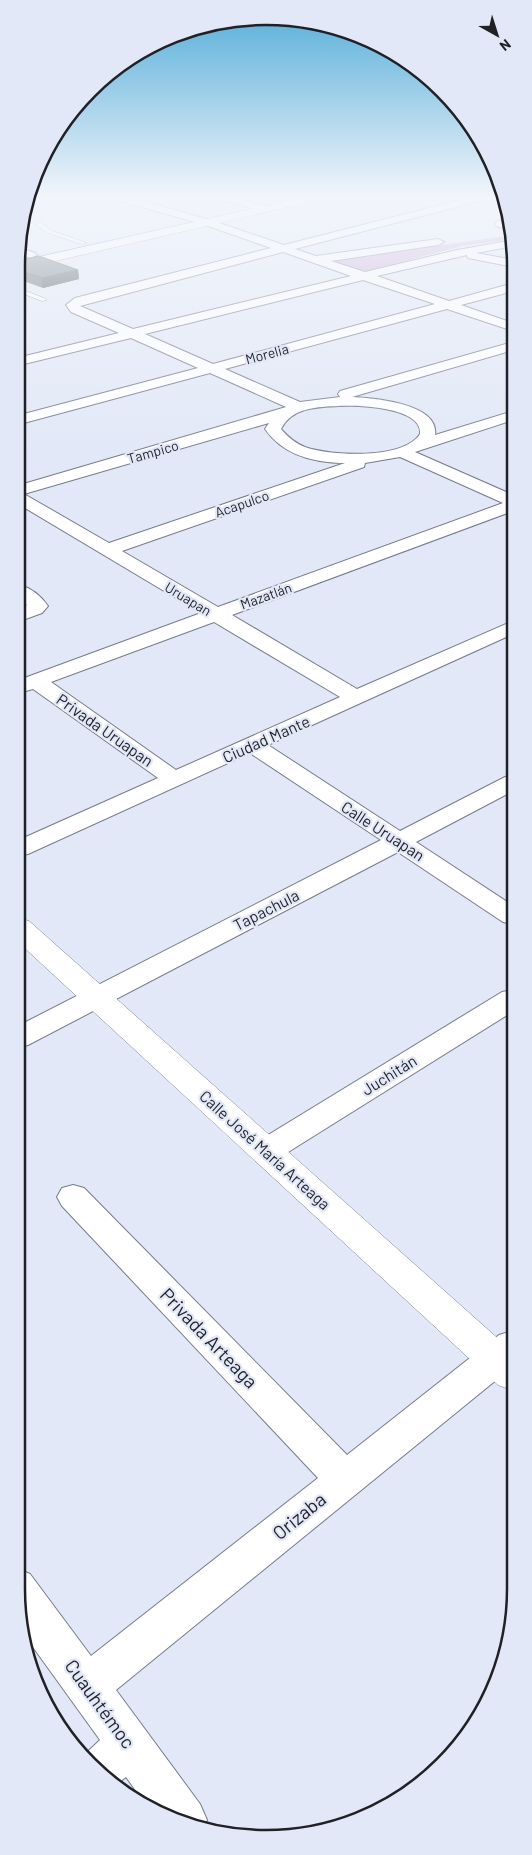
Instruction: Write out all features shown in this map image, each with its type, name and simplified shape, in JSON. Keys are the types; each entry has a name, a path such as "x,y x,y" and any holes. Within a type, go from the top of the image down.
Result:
{"main road":[{"name":"Calle José María Arteaga","path":"25,933 266,1151 506,1359"}],"street":[{"path":"147,284 79,301 72,305 76,309 298,408"},
{"path":"25,360 332,284"},
{"path":"384,284 507,325"},
{"name":"Morelia","path":"25,419 507,289"},
{"name":"Tampico","path":"25,489 507,348"},
{"path":"418,445 426,438 429,430 426,423 405,410 369,402 349,401 298,408 276,421 273,429 277,438 289,446 306,453 329,457 378,457 401,452 507,417"},
{"path":"401,452 507,498"},
{"name":"Acapulco","path":"107,550 378,457"},
{"name":"Uruapan","path":"25,501 357,698"},
{"name":"Mazatlán","path":"27,684 507,508"},
{"path":"25,595 38,606 25,614"},
{"name":"Ciudad Mante","path":"25,846 507,629"},
{"name":"Privada Uruapan","path":"27,684 174,779"},
{"name":"Calle Uruapan","path":"252,745 507,913"},
{"name":"Tapachula","path":"25,1034 507,785"},
{"name":"Juchitán","path":"266,1151 507,1001"},
{"name":"Privada Arteaga","path":"73,1197 345,1479"},
{"name":"Orizaba","path":"87,1686 345,1479 506,1359"},
{"name":"Cuauhtémoc","path":"26,1602 87,1686 114,1757 176,1813"}],"lane":[{"path":"25,293 44,300"}]}
